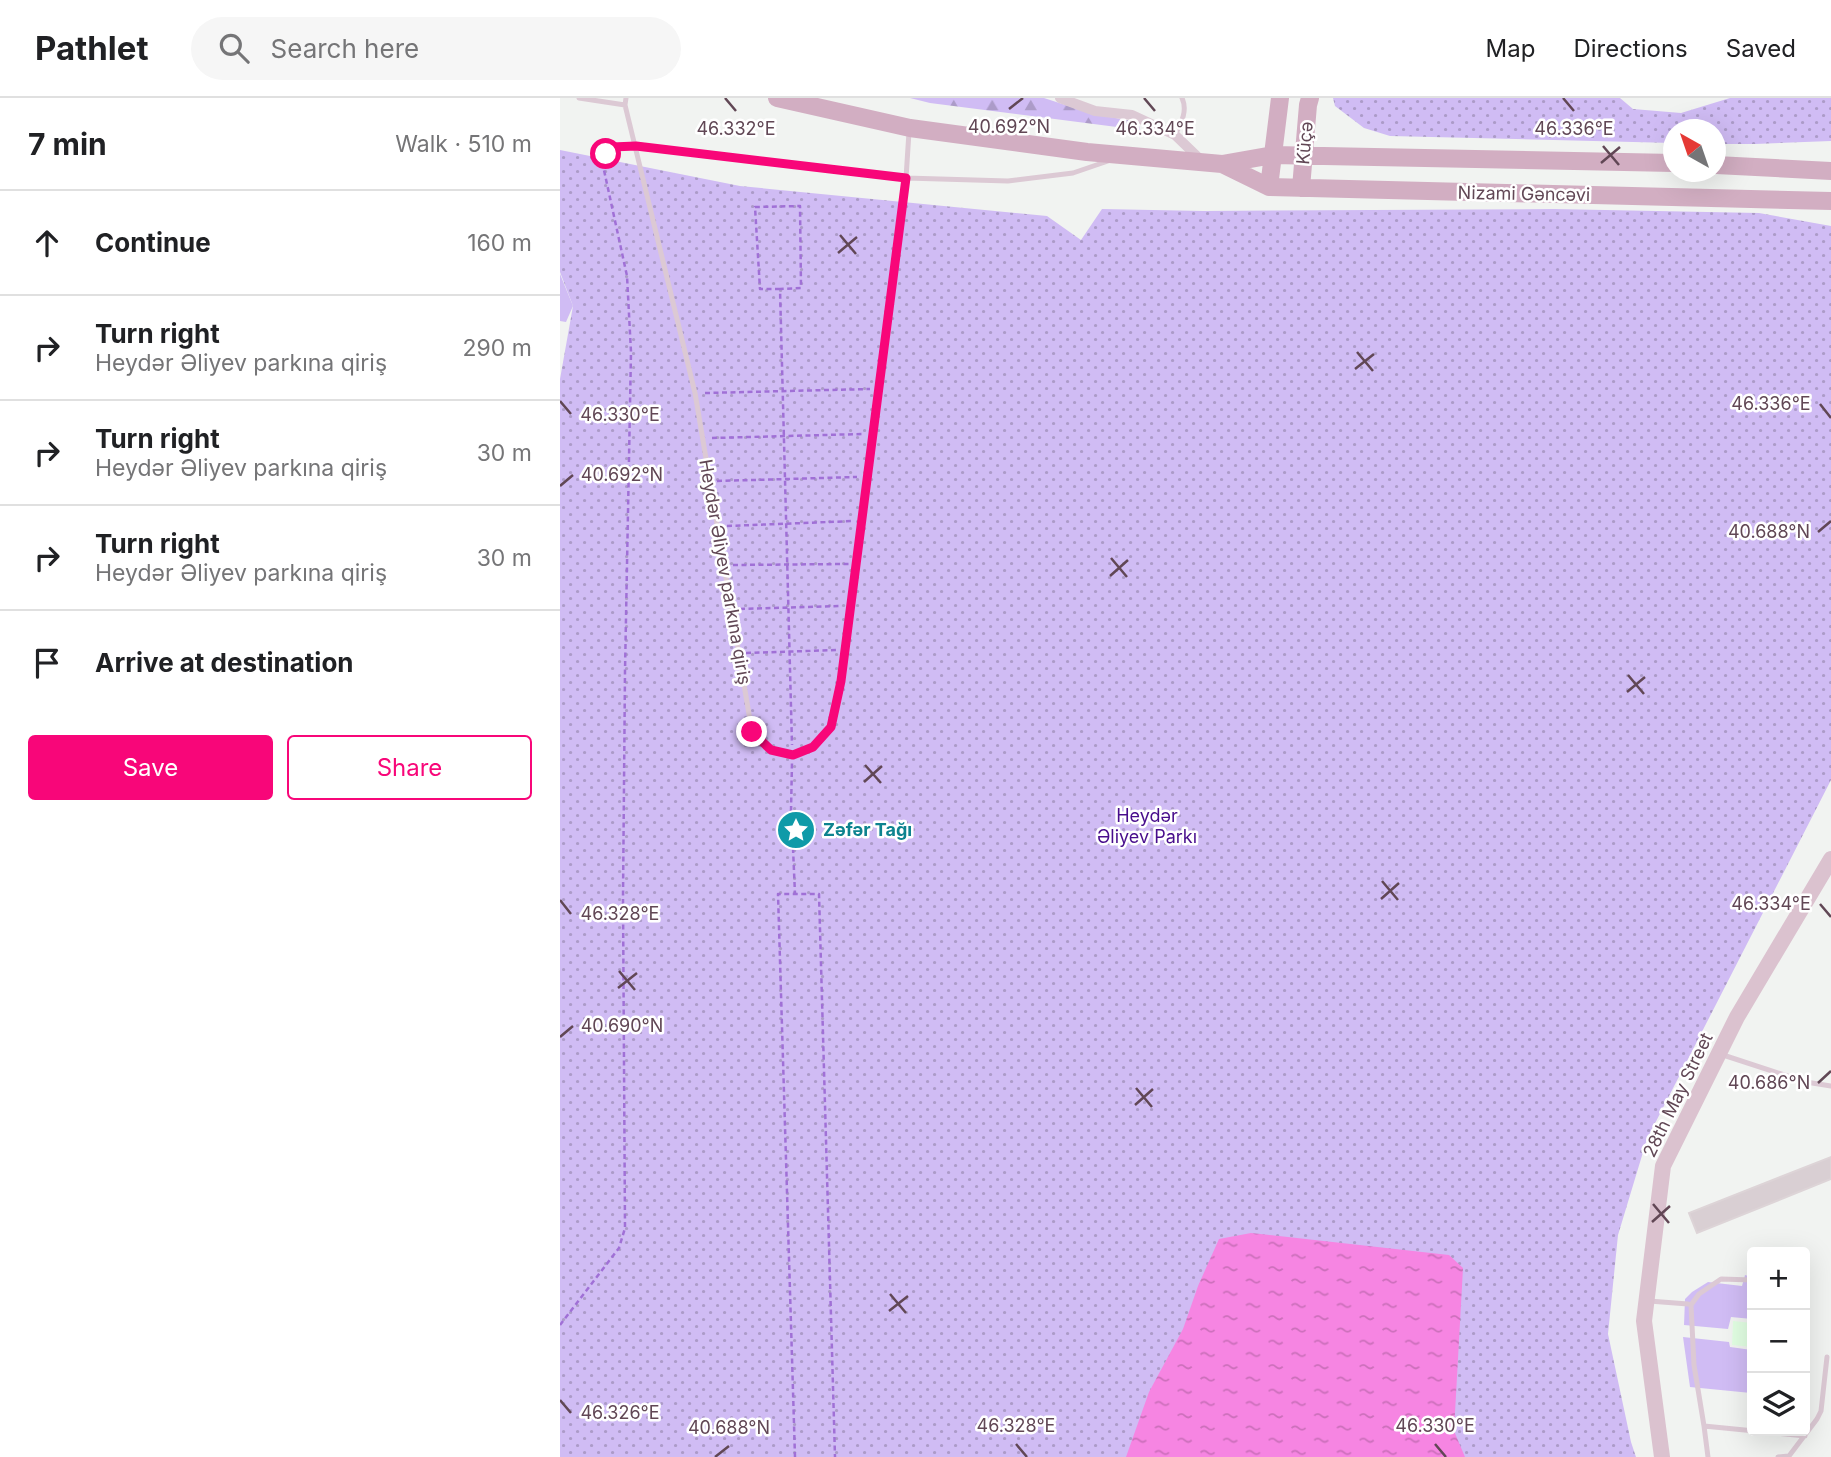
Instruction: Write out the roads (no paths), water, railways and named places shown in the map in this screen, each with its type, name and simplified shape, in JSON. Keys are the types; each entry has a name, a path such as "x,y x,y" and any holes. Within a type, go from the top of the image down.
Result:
{"main road":[{"name":"Nizami Gəncəvi","path":"776,98 910,128 1087,152 1222,164 1273,155 1663,163"},
{"path":"1269,187 1280,98"},
{"name":"Küçə","path":"1301,188 1310,98"},
{"name":"Nizami Gəncəvi","path":"1222,164 1269,187 1831,201"},
{"path":"1726,166 1831,171"},
{"name":"28th May Street","path":"1661,1457 1644,1321 1663,1167 1737,1017 1831,859"}],"street":[{"path":"1060,98 1095,111 1132,115 1175,135 1203,162"}],"lane":[{"path":"579,98 626,101"},
{"path":"1175,135 1184,117 1185,105 1182,98"},
{"name":"Heydər Əliyev parkına qiriş","path":"626,101 695,393 752,732 771,750 793,755 813,747 831,727 841,681 906,178"},
{"path":"906,178 910,128"},
{"path":"636,146 906,178 1008,181 1073,173 1125,155"},
{"path":"1719,1053 1806,1082 1831,1086"},
{"path":"1708,1457 1694,1365 1691,1305 1699,1294 1721,1279 1747,1280"},
{"path":"1646,1301 1691,1305"},
{"path":"1810,1429 1821,1411 1827,1357"},
{"path":"1704,1426 1747,1430"},
{"path":"1778,1457 1789,1456 1805,1436"}],"water":[{"path":"1251,1233 1449,1255 1463,1268 1454,1431 1465,1457 1126,1457 1149,1392 1183,1329 1219,1239"}],"place":[{"name":"Zəfər Tağı","path":"796,830"}],"park label":[{"name":"Heydər Əliyev Parkı","path":"1147,826"}]}
